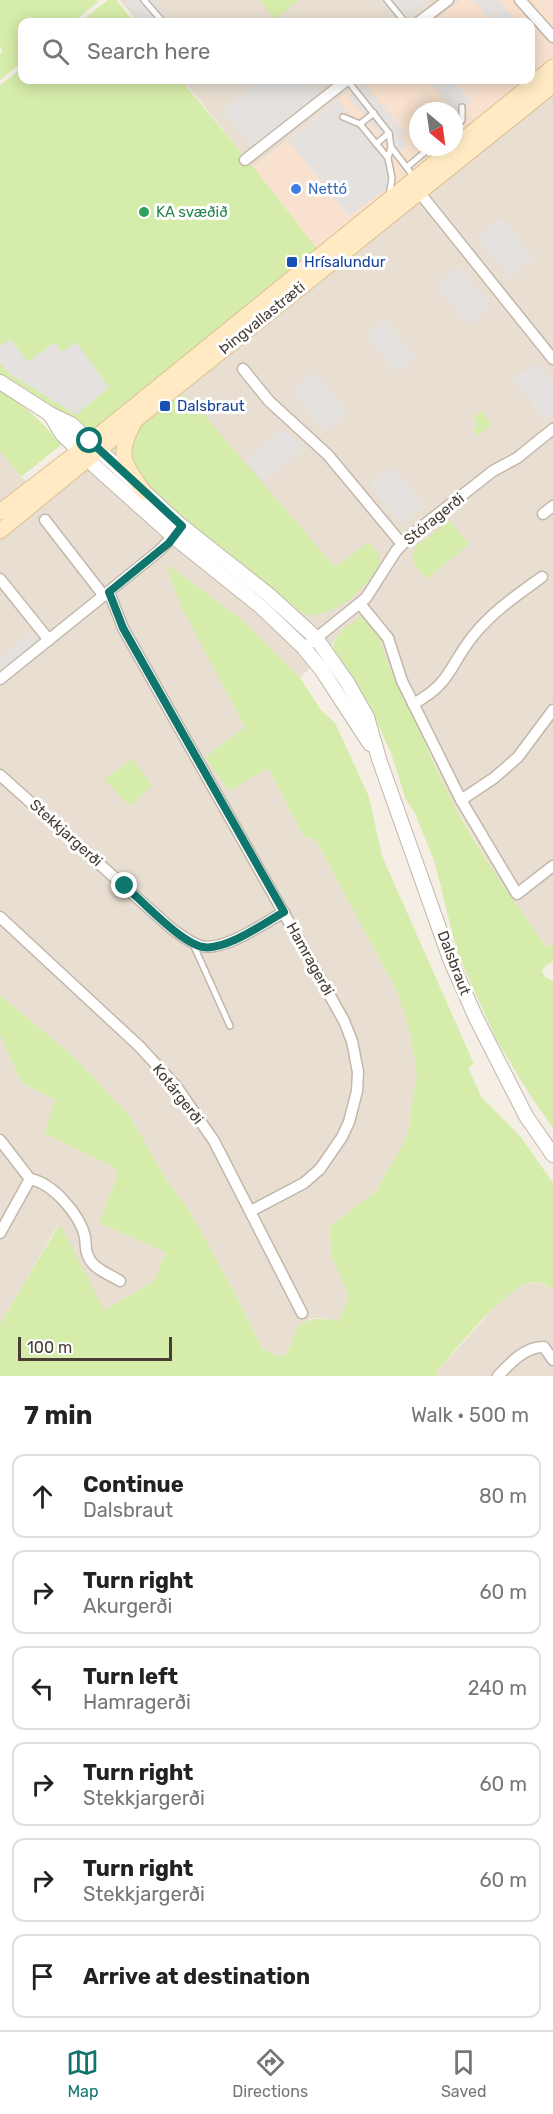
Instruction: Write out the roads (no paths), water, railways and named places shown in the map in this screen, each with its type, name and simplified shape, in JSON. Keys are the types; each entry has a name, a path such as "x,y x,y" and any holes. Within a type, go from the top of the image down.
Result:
{"main road":[{"name":"Þingvallastræti","path":"535,82 553,67"},
{"name":"Þingvallastræti","path":"0,512 138,418 533,84"},
{"name":"Þingvallastræti","path":"0,531 89,450 388,201 553,85"},
{"path":"138,418 125,440 123,450 130,472 144,492"}],"street":[{"path":"425,18 448,0"},
{"path":"520,0 553,37"},
{"path":"245,160 342,84"},
{"path":"416,182 553,359"},
{"path":"243,369 269,401 328,455 402,544"},
{"name":"Dalsbraut","path":"0,382 50,414 71,424 89,450 304,648 321,669 379,759"},
{"name":"Stóragerði","path":"304,648 360,604 374,589 402,544 493,471 516,458 553,429"},
{"name":"Dalsbraut","path":"89,450 144,492 178,531 269,595 316,638 347,682 367,717 379,759 450,959 476,1018 526,1116 553,1155"},
{"path":"543,514 553,506"},
{"name":"Hamragerði","path":"45,520 106,594 284,912 352,1041 358,1072 357,1090 350,1122 342,1137 320,1169 304,1183 251,1211"},
{"path":"0,679 106,594 178,531"},
{"path":"413,704 433,693 443,682 471,638 488,620 511,598 542,577"},
{"path":"0,579 49,640"},
{"path":"360,604 388,638 402,681 460,800 517,894 553,866"},
{"path":"460,800 494,778 518,757 553,710"},
{"name":"Stekkjargerði","path":"0,775 172,929 192,943"},
{"path":"192,943 204,947 218,946 284,912"},
{"name":"Kotárgerði","path":"0,917 139,1046 176,1086 214,1141 302,1313"},
{"path":"0,1140 30,1179 41,1180 54,1190 74,1214 82,1228 88,1257 97,1268 120,1281"},
{"path":"0,1233 30,1179"},
{"path":"498,1376 520,1355 537,1347 544,1347 553,1360"}],"lane":[{"path":"144,0 160,18"},
{"path":"387,0 402,18"},
{"path":"350,84 389,133 391,147 388,158 392,178 388,201"},
{"path":"360,124 374,113"},
{"path":"343,117 360,124 388,158"},
{"path":"376,144 389,133"},
{"path":"391,147 416,182"},
{"path":"416,182 427,156"},
{"path":"192,943 230,1026"}],"place":[{"name":"Nettó","path":"296,189"},
{"name":"KA svæðið","path":"144,212"},
{"name":"Hrísalundur","path":"292,262"},
{"name":"Dalsbraut","path":"165,406"}]}
